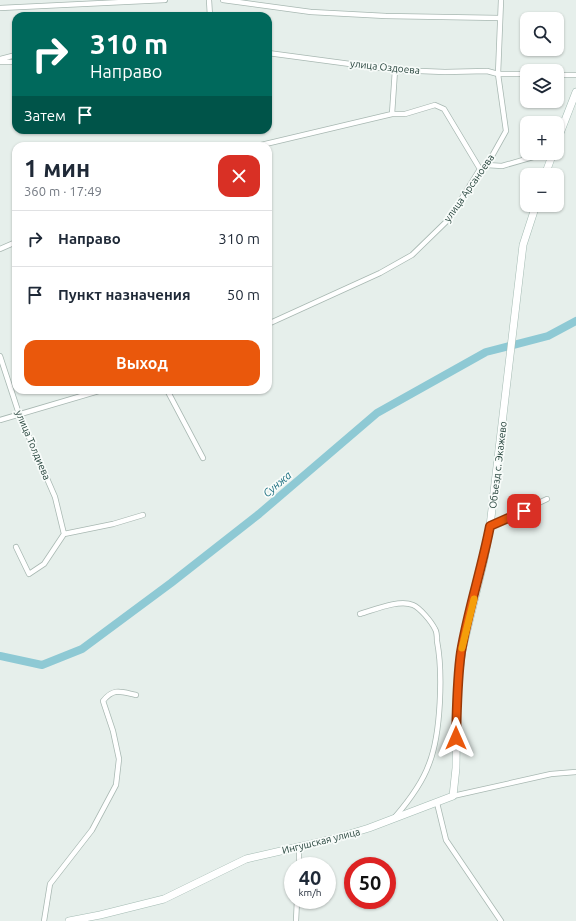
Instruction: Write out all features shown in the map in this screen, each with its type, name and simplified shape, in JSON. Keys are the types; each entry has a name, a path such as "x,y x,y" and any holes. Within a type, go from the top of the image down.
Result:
{"main road":[{"path":"564,123 576,92"},
{"name":"Объезд с. Экажево","path":"453,796 456,768 457,692 462,651 484,560 490,526 523,245 534,212"},
{"name":"Ингушская улица","path":"69,921 96,918 164,899 246,859 332,840 453,796"}],"street":[{"path":"0,8 166,0"},
{"path":"209,0 210,12"},
{"path":"223,0 311,12 386,16 500,18"},
{"name":"улица Арсаноева","path":"272,322 380,273 412,255 449,219 480,169 487,165 506,131 498,74 501,0"},
{"name":"улица Оздоева","path":"272,54 395,70 520,74"},
{"path":"0,60 12,56"},
{"path":"0,60 12,62"},
{"path":"392,114 395,70"},
{"path":"564,75 576,75"},
{"path":"272,142 392,114 405,114 436,105 444,108 480,169"},
{"path":"487,165 502,166 523,160"},
{"path":"0,249 12,244"},
{"name":"улица Толдиева","path":"0,356 12,393"},
{"name":"улица Толдиева","path":"12,394 19,414 55,497 64,534"},
{"path":"0,420 88,394"},
{"path":"169,394 203,458"},
{"path":"490,526 548,499"},
{"path":"16,547 29,574 44,564 64,534 113,524 143,515"},
{"path":"360,614 400,602 412,604 420,609 435,629 440,654 440,705 435,744 429,764 408,802 392,819"},
{"path":"44,921 50,884 92,830 116,785 120,759 103,700 109,694 116,691 136,695"},
{"name":"Ингушская улица","path":"453,796 551,774 576,772"},
{"path":"437,803 446,840 501,921"},
{"path":"298,857 299,847"},
{"path":"296,921 297,909"}],"waterway":[{"name":"Сунжа","path":"0,656 42,665 82,649 171,583 259,514 377,413 486,352 548,336 576,321"}],"slow traffic":[{"path":"462,648 474,599"}],"route":[{"path":"456,738 457,692 462,651 471,608 484,560 490,526 524,511"}]}
